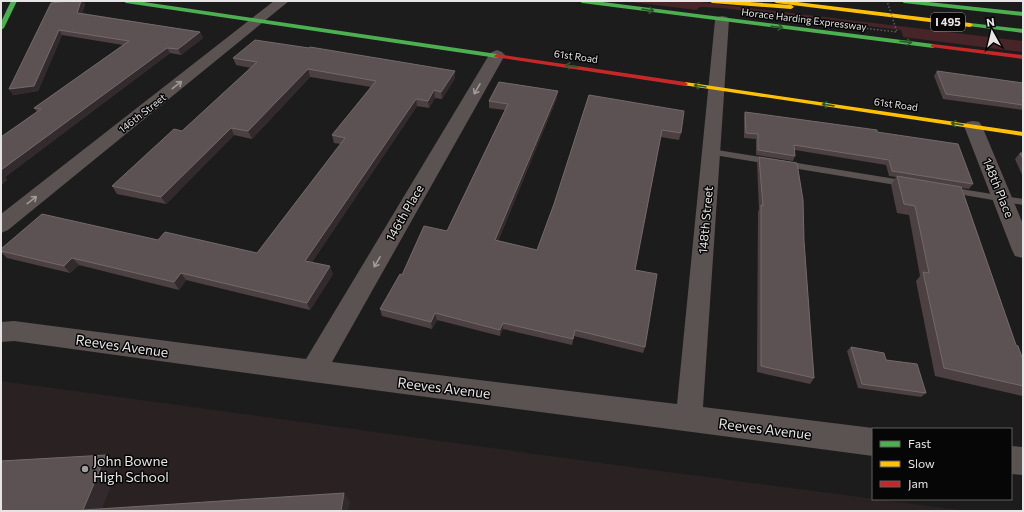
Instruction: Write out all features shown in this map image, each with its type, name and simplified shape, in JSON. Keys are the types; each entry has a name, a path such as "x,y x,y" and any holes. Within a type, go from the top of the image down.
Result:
{"main road":[{"path":"1,28 14,1"},
{"name":"61st Road","path":"126,1 1023,134"},
{"name":"Horace Harding Expressway","path":"582,1 722,20 1023,57"},
{"path":"712,1 874,13"},
{"name":"I 495","path":"776,1 1023,31"},
{"name":"I 495","path":"904,1 1023,14"}],"street":[{"name":"146th Street","path":"1,225 282,1"},
{"name":"148th Street","path":"689,420 722,20"},
{"name":"146th Place","path":"313,371 497,55"},
{"name":"148th Place","path":"973,126 1023,250"},
{"name":"Reeves Avenue","path":"6,330 689,420 872,442"},
{"path":"1012,460 1023,461"}],"lane":[{"path":"711,152 919,185"},
{"path":"942,189 1023,202"}],"path":[{"path":"745,14 897,32 887,1"}],"shaded area":[{"path":"622,1 692,1 1023,41 1023,52 903,37 901,30 722,8 701,7 697,10"},
{"name":"John Bowne High School","path":"1,381 872,499 872,500 883,500 967,511 1,511"}],"building":[{"path":"81,1 77,13 200,32 178,49 167,48 1,170 1,137 41,109 34,108 129,41 59,30 34,86 9,89 51,3"},
{"path":"255,40 310,47 455,71 441,92 434,90 428,101 416,99 305,261 330,266 307,303 181,273 174,282 72,258 64,266 1,251 1,249 42,214 158,240 165,232 257,253 345,138 332,135 376,81 308,69 248,131 231,128 161,197 112,186 174,129 182,131 257,62 233,58"},
{"path":"937,71 1023,83 1023,105 946,94"},
{"path":"499,82 558,91 495,240 537,250 554,204 589,95 684,111 681,133 662,130 635,270 657,274 645,347 575,330 573,339 503,323 500,330 435,313 431,322 380,309 400,274 402,275 424,226 447,231 508,104 489,101"},
{"path":"745,112 877,130 877,132 958,144 973,184 892,171 889,160 794,145 795,156 758,150 758,134 746,133"},
{"path":"759,157 797,163 803,200 804,241 814,378 761,366 761,205 763,206"},
{"path":"897,176 961,187 1016,345 1018,346 1023,360 1023,386 944,368 923,272 929,273 915,206 904,204"},
{"path":"851,347 884,353 886,360 917,364 926,393 862,384"},
{"path":"106,455 83,510 344,493 341,511 1,511 1,461"}],"traffic: fast":[{"path":"1,28 14,1"},
{"path":"126,1 497,56"},
{"path":"582,1 933,46"},
{"path":"904,1 1023,14"},
{"path":"970,25 1023,31"}],"traffic: slow":[{"path":"712,1 791,7"},
{"path":"776,1 970,25"},
{"path":"685,84 1023,134"}],"traffic: jam":[{"path":"933,46 1023,57"},
{"path":"497,56 685,84"}],"place":[{"name":"John Bowne High School","path":"85,469"}]}
